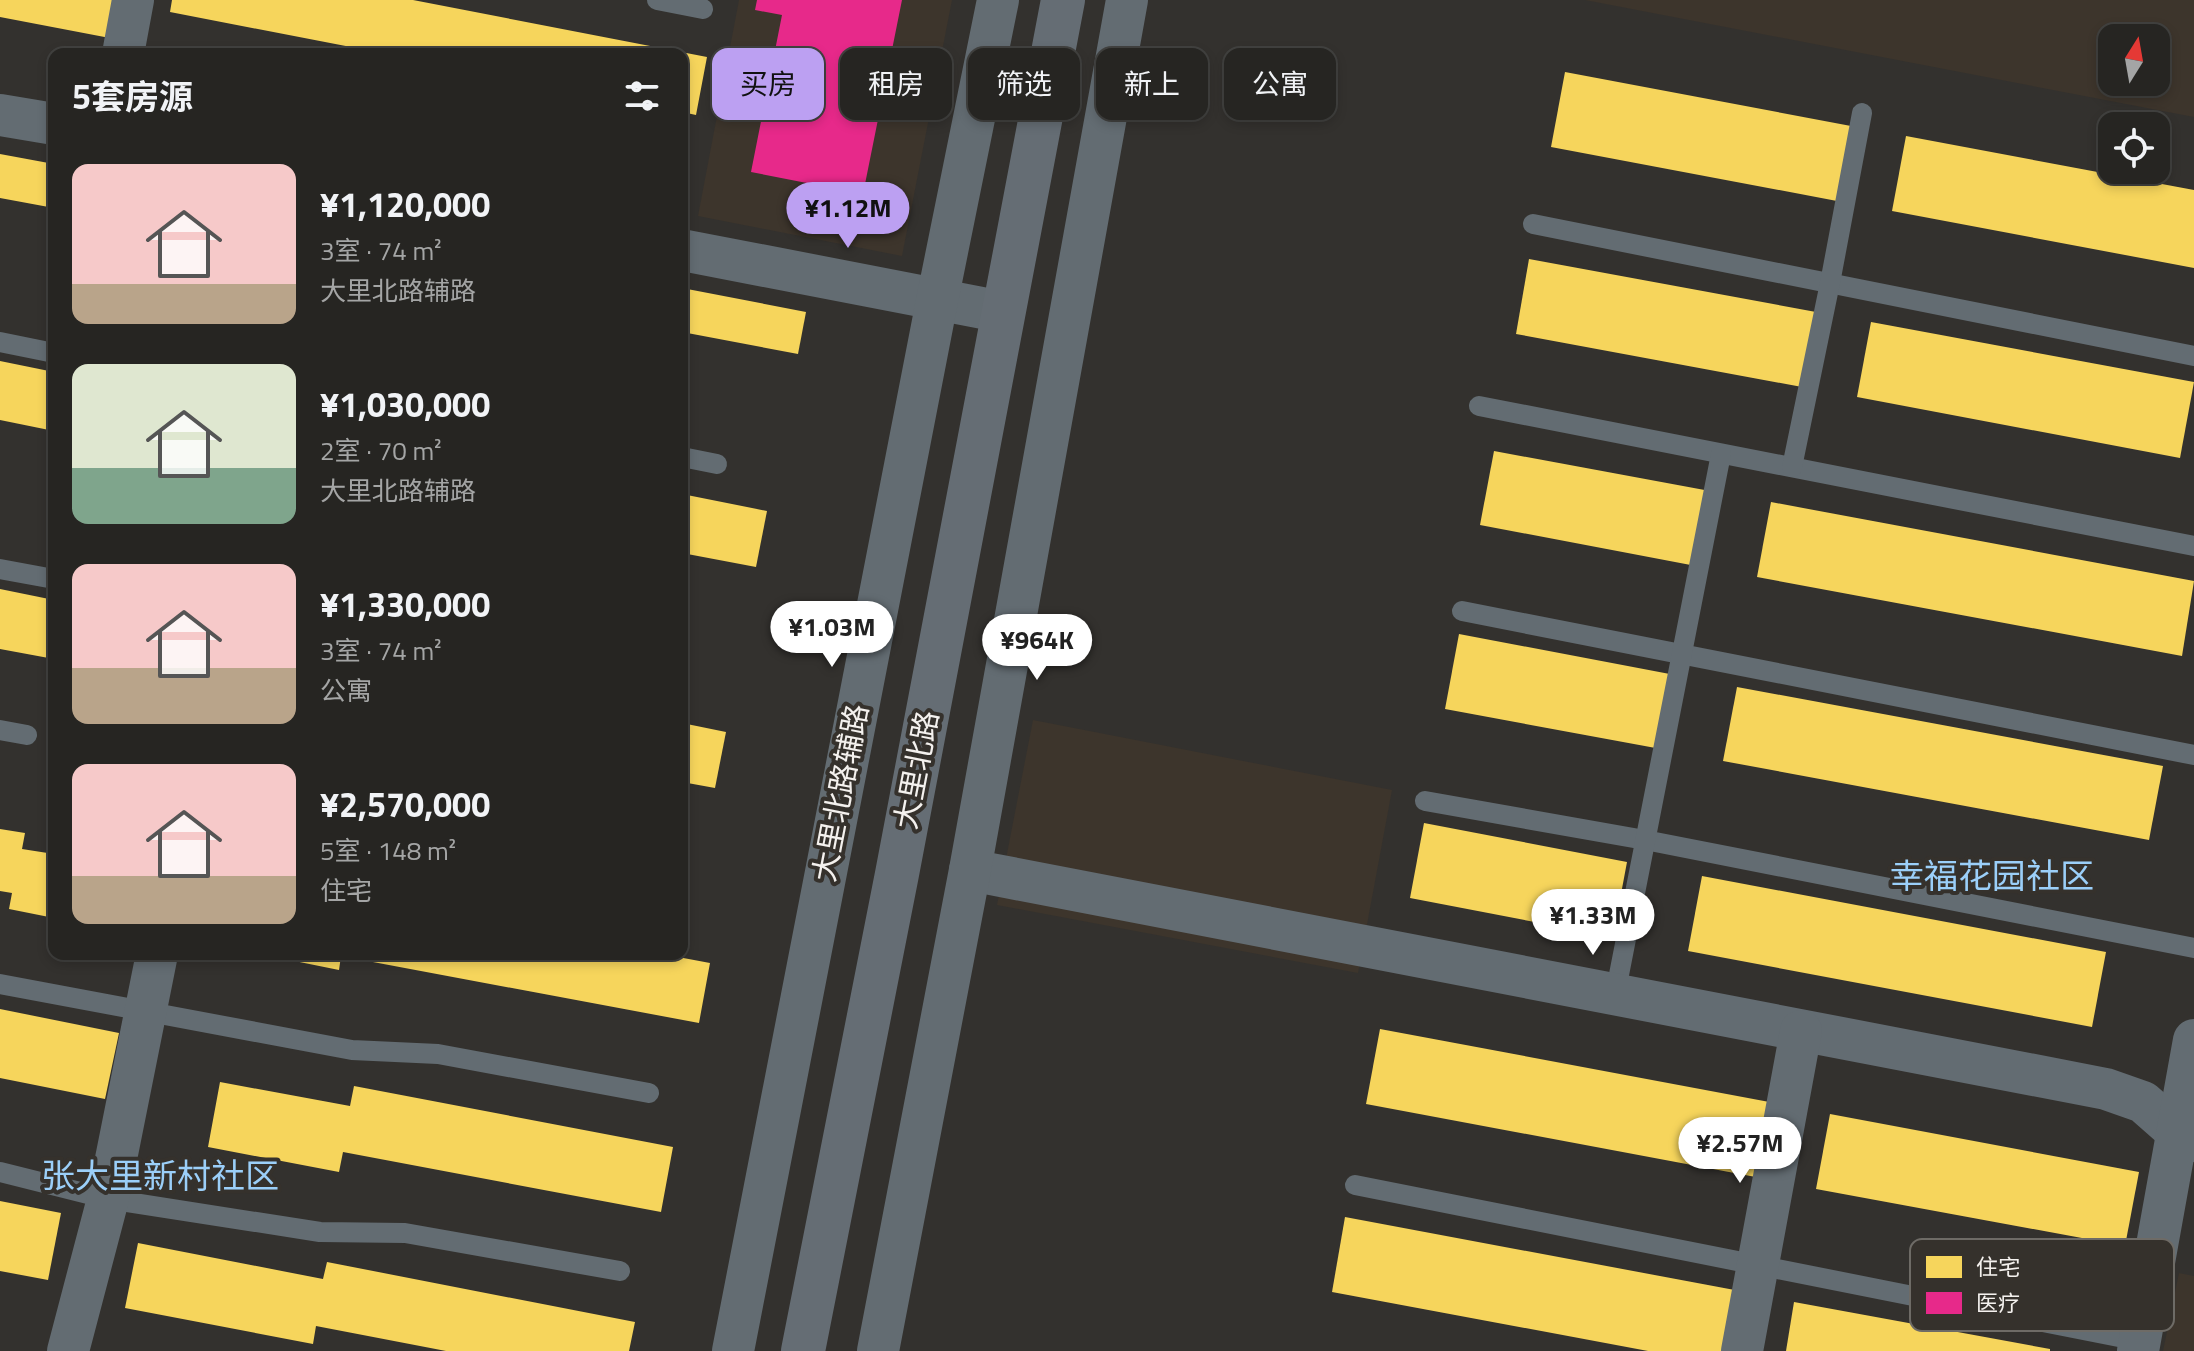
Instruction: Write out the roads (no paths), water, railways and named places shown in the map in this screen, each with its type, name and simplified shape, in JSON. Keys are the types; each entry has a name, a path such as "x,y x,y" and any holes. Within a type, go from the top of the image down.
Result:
{"main road":[{"name":"大里北路","path":"803,1351 1063,0"}],"street":[{"path":"124,48 133,0"},
{"name":"大里北路辅路","path":"733,1351 998,0"},
{"path":"878,1351 970,870 1127,0"},
{"path":"0,115 48,123"},
{"path":"688,251 1003,312"},
{"path":"970,870 2106,1089 2143,1102 2185,1136"},
{"path":"68,1351 108,1199 156,960"},
{"path":"1742,1351 1801,1031"},
{"path":"2162,1239 2185,1136 2194,1040"}],"lane":[{"path":"657,0 703,9"},
{"path":"1792,467 1862,113"},
{"path":"1533,224 2194,356"},
{"path":"0,342 48,352"},
{"path":"1479,406 2194,546"},
{"path":"1615,995 1721,454"},
{"path":"688,458 717,464"},
{"path":"0,569 48,578"},
{"path":"1462,611 2194,755"},
{"path":"0,730 27,735"},
{"path":"1425,801 1645,840 2194,948"},
{"path":"0,984 352,1050 438,1054 649,1093"},
{"path":"0,1172 108,1199 320,1232 405,1233 620,1271"},
{"path":"1355,1185 1910,1297"},
{"path":"2069,1331 2138,1346"}],"district":[{"name":"幸福花园社区","path":"1992,876"},
{"name":"张大里新村社区","path":"160,1176"}]}
